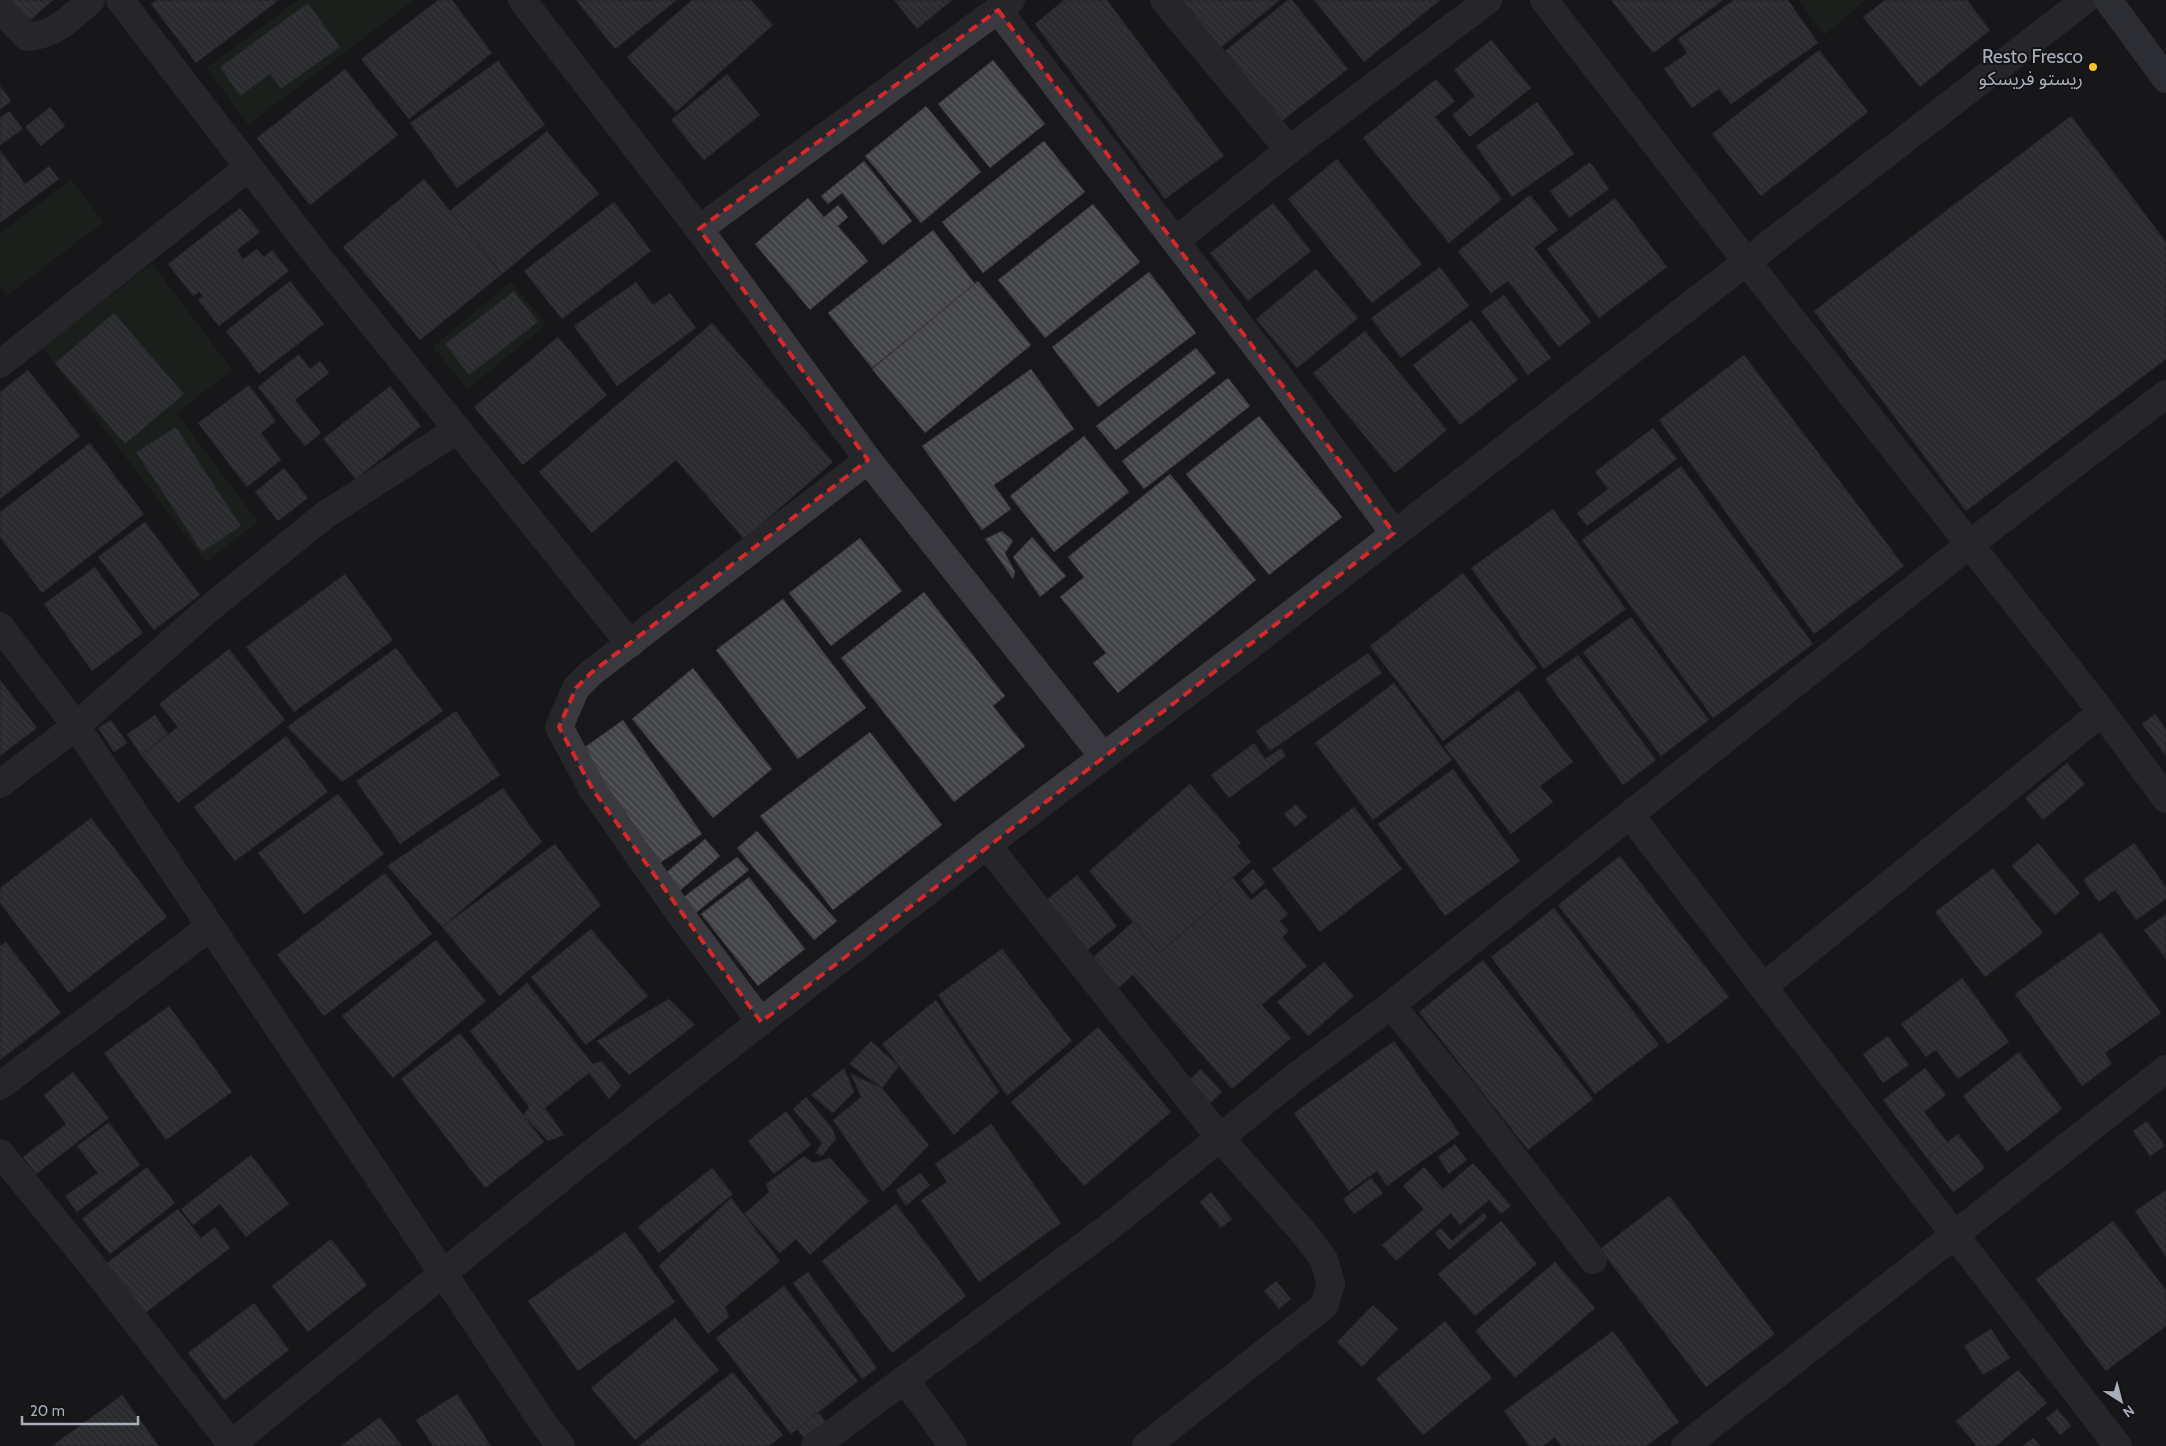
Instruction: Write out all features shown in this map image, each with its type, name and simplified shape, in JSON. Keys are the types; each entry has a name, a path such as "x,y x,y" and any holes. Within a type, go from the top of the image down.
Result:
{"street":[{"path":"0,10 27,37 40,36 57,29 91,0"},
{"path":"120,0 249,168 630,644"},
{"path":"522,0 699,229 868,460 1103,756"},
{"path":"1164,0 1289,150"},
{"path":"1175,241 1289,150 1488,0"},
{"path":"1544,0 1746,261 2102,712 2166,799"},
{"path":"0,1153 90,1263 231,1445 442,1273 987,845 1243,651 2085,0"},
{"path":"2108,0 2166,79"},
{"path":"699,229 1004,5 1175,241 1281,379 1394,533"},
{"path":"0,364 249,168"},
{"path":"815,1446 1108,1228 1221,1139 1299,1074 1391,1005 1970,544 2166,394"},
{"path":"0,784 76,726 211,607 325,515 458,430"},
{"path":"761,1022 680,914 593,790 559,727 576,688 591,673 868,460"},
{"path":"0,626 76,726 442,1273 546,1427 561,1446"},
{"path":"1763,987 2102,712"},
{"path":"1630,815 2118,1446"},
{"path":"987,845 1221,1139 1304,1233 1324,1260 1331,1284 1324,1306 1146,1446"},
{"path":"0,1086 210,927"},
{"path":"1391,1005 1464,1093 1593,1260"},
{"path":"1685,1446 2166,1069"},
{"path":"905,1380 953,1446"}],"highlighted area":[{"path":"998,10 1394,533 761,1022 593,790 559,727 576,688 591,673 868,460 699,229"}],"shaded area":[{"path":"298,0 414,0 248,124 207,68"},
{"path":"1799,0 1865,0 1824,35"},
{"path":"71,180 103,222 7,295 0,286 0,234"},
{"path":"152,264 232,370 176,413 258,522 206,562 42,347"},
{"path":"511,282 546,324 468,389 433,347"}],"building":[{"path":"1,0 53,0 24,26"},
{"path":"157,0 279,0 196,63 151,4"},
{"path":"438,0 452,0 492,53 409,119 361,59"},
{"path":"576,0 677,0 615,49"},
{"path":"692,0 751,0 773,25 676,112 627,57"},
{"path":"894,0 952,0 917,29"},
{"path":"1064,0 1107,0 1224,156 1165,199 1035,24"},
{"path":"1172,0 1280,0 1214,53"},
{"path":"1288,0 1292,0 1348,69 1282,121 1225,51"},
{"path":"1314,0 1440,0 1364,62"},
{"path":"1611,0 1723,0 1653,53"},
{"path":"1734,0 1788,0 1818,43 1731,104 1719,89 1692,108 1664,69 1687,53 1678,39"},
{"path":"1885,0 1967,0 1990,30 1920,87 1863,17"},
{"path":"308,3 340,47 281,89 270,74 240,96 220,67"},
{"path":"1491,40 1531,88 1470,137 1452,115 1475,96 1454,70"},
{"path":"1819,50 1868,112 1761,196 1712,134"},
{"path":"993,60 1045,124 990,168 938,104"},
{"path":"498,61 545,125 457,188 410,123"},
{"path":"345,69 398,135 310,205 257,138"},
{"path":"727,74 760,115 704,160 671,120"},
{"path":"1436,79 1455,101 1435,117 1502,199 1449,243 1363,138"},
{"path":"0,86 11,101 0,110"},
{"path":"1537,102 1574,154 1512,197 1476,146"},
{"path":"926,106 981,172 921,223 865,156"},
{"path":"50,107 65,126 41,146 25,127"},
{"path":"9,111 23,129 0,145 0,118"},
{"path":"2071,116 2166,242 2166,359 1966,511 1814,311"},
{"path":"547,131 599,194 502,274 450,211"},
{"path":"1044,141 1085,192 983,273 942,222"},
{"path":"0,150 25,184 49,166 59,179 0,223"},
{"path":"1337,159 1422,264 1372,303 1288,199"},
{"path":"864,161 912,221 883,245 842,193 828,204 821,196"},
{"path":"1590,162 1609,189 1569,218 1550,191"},
{"path":"424,179 502,274 420,340 343,247"},
{"path":"1530,195 1558,230 1534,248 1591,322 1559,347 1508,281 1491,293 1458,251"},
{"path":"808,198 824,217 838,205 848,217 838,226 868,261 810,310 755,244"},
{"path":"1615,198 1667,267 1599,318 1547,249"},
{"path":"614,202 651,251 562,319 524,271"},
{"path":"1273,203 1311,251 1248,301 1210,253"},
{"path":"1093,204 1140,262 1045,338 998,280"},
{"path":"240,208 260,232 237,250 243,259 257,249 264,257 272,250 289,271 219,326 198,300 203,296 199,292 193,296 168,264"},
{"path":"933,230 976,285 872,368 828,313"},
{"path":"1440,267 1469,306 1401,358 1371,318"},
{"path":"1316,269 1358,318 1297,368 1256,319"},
{"path":"1149,272 1196,333 1098,407 1052,347"},
{"path":"290,281 324,324 259,374 226,331"},
{"path":"978,281 1031,345 925,433 872,369"},
{"path":"636,282 653,305 670,293 696,328 617,386 574,326"},
{"path":"514,291 538,322 469,375 445,344"},
{"path":"1504,295 1551,358 1528,375 1481,311"},
{"path":"114,313 184,394 125,444 55,363"},
{"path":"1471,320 1518,380 1460,425 1413,365"},
{"path":"712,323 833,462 744,539 676,460 592,533 539,472"},
{"path":"1365,331 1447,430 1395,473 1313,373"},
{"path":"558,337 607,395 523,465 474,407"},
{"path":"1196,348 1216,373 1116,450 1096,426"},
{"path":"299,354 310,369 320,361 329,373 295,400 321,433 305,446 258,387"},
{"path":"1744,355 1904,566 1814,634 1659,420"},
{"path":"1031,369 1074,429 994,485 1011,509 982,530 922,446"},
{"path":"28,370 80,436 0,499 0,392"},
{"path":"1228,378 1250,406 1144,489 1122,461"},
{"path":"249,385 276,421 261,433 281,460 247,487 198,423"},
{"path":"390,386 421,426 356,479 323,439"},
{"path":"1259,416 1342,517 1269,575 1186,474"},
{"path":"176,427 241,526 202,552 136,452"},
{"path":"1653,428 1677,459 1587,526 1577,513 1608,489 1595,472"},
{"path":"1084,436 1129,492 1054,552 1010,496"},
{"path":"90,443 144,514 42,593 0,537 0,512"},
{"path":"1681,466 1813,644 1713,718 1582,540"},
{"path":"284,468 308,498 278,521 255,492"},
{"path":"1170,474 1256,580 1118,693 1093,663 1106,653 1060,597 1084,577 1068,557"},
{"path":"1553,509 1626,609 1544,669 1471,568"},
{"path":"145,522 200,595 154,630 98,557"},
{"path":"1002,531 1013,541 1005,553 1015,572 1013,579 985,539"},
{"path":"1032,537 1066,576 1040,597 1013,557"},
{"path":"860,538 902,591 831,646 789,593"},
{"path":"95,567 143,633 92,671 44,604"},
{"path":"1463,573 1537,668 1443,741 1370,646"},
{"path":"345,574 393,640 294,712 246,647"},
{"path":"924,592 1005,696 993,706 1025,746 954,802 841,658"},
{"path":"783,599 866,708 798,759 716,650"},
{"path":"1631,617 1709,720 1661,756 1583,652"},
{"path":"396,648 443,711 342,782 287,727"},
{"path":"229,649 285,720 178,803 141,755 178,727 159,704"},
{"path":"1368,653 1382,673 1270,751 1256,731"},
{"path":"1578,655 1656,760 1623,785 1545,679"},
{"path":"693,668 772,769 713,818 632,719"},
{"path":"0,680 37,728 0,756"},
{"path":"1394,683 1452,760 1373,820 1315,743"},
{"path":"1518,690 1573,762 1540,786 1553,802 1511,834 1444,746"},
{"path":"456,711 500,775 400,844 356,781"},
{"path":"2155,714 2166,729 2166,756 2142,724"},
{"path":"155,715 168,734 141,755 127,734"},
{"path":"111,720 127,743 114,752 98,728"},
{"path":"623,720 702,834 657,865 578,752"},
{"path":"870,732 942,825 833,910 760,816"},
{"path":"286,736 328,792 235,861 194,807"},
{"path":"1254,743 1265,759 1281,748 1286,756 1229,798 1211,775"},
{"path":"2067,763 2085,784 2043,820 2025,798"},
{"path":"1453,769 1520,861 1445,916 1378,824"},
{"path":"1190,784 1241,843 1237,846 1251,862 1216,892 1222,899 1159,953 1089,871"},
{"path":"503,788 542,842 442,927 387,866"},
{"path":"338,794 384,854 304,914 258,853"},
{"path":"1296,804 1307,817 1295,827 1284,814"},
{"path":"1354,807 1402,869 1320,932 1272,869"},
{"path":"91,818 167,917 69,993 0,903 0,888"},
{"path":"757,831 837,921 814,940 737,848"},
{"path":"705,839 720,856 675,895 660,878"},
{"path":"2038,843 2080,893 2055,915 2012,866"},
{"path":"2134,843 2166,887 2166,899 2136,920 2115,890 2099,902 2083,880"},
{"path":"555,844 601,905 500,996 442,927"},
{"path":"1620,856 1729,997 1668,1044 1558,905"},
{"path":"737,857 749,870 692,916 681,899"},
{"path":"1993,868 2043,933 1985,977 1935,912"},
{"path":"1253,869 1265,883 1252,894 1241,880"},
{"path":"385,873 432,934 324,1016 277,955"},
{"path":"1077,875 1117,926 1085,952 1044,902"},
{"path":"749,877 805,949 758,986 701,914"},
{"path":"1232,877 1251,900 1266,888 1288,914 1280,921 1289,931 1282,937 1307,966 1262,1005 1291,1038 1232,1089 1133,975 1116,990 1090,960 1133,922 1159,953 1222,899 1216,892"},
{"path":"1554,908 1659,1045 1595,1094 1491,957"},
{"path":"2166,914 2166,959 2144,930"},
{"path":"591,929 648,996 586,1045 531,977"},
{"path":"2101,932 2161,1013 2105,1053 2112,1064 2082,1086 2015,994"},
{"path":"436,940 486,1001 393,1078 342,1016"},
{"path":"6,942 61,1013 0,1060 0,946"},
{"path":"1002,949 1072,1041 1007,1096 938,995"},
{"path":"1483,960 1593,1099 1528,1150 1419,1012"},
{"path":"1324,962 1354,996 1308,1036 1277,1002"},
{"path":"1962,978 2009,1042 1958,1079 1936,1050 1926,1057 1901,1024"},
{"path":"527,983 593,1064 602,1061 621,1086 609,1099 589,1073 545,1108 564,1135 548,1141 523,1115 529,1107 470,1031"},
{"path":"669,999 695,1025 629,1075 597,1041"},
{"path":"936,1000 999,1092 954,1135 882,1044"},
{"path":"169,1006 232,1092 166,1140 104,1053"},
{"path":"1098,1027 1171,1112 1084,1186 1011,1102"},
{"path":"460,1033 544,1142 485,1188 401,1079"},
{"path":"1888,1036 1909,1065 1883,1083 1863,1054"},
{"path":"871,1041 899,1066 882,1088 849,1064"},
{"path":"1394,1041 1460,1134 1387,1186 1377,1171 1349,1191 1294,1113"},
{"path":"2019,1052 2062,1109 2007,1152 1963,1096"},
{"path":"844,1068 854,1092 833,1113 811,1095"},
{"path":"1925,1068 1946,1095 1924,1112 1948,1143 1927,1158 1883,1100"},
{"path":"1201,1069 1222,1092 1209,1104 1189,1080"},
{"path":"73,1072 109,1118 36,1174 23,1157 66,1124 44,1095"},
{"path":"851,1074 882,1088 929,1145 883,1192 833,1120 861,1097"},
{"path":"806,1097 832,1128 836,1139 822,1156 815,1153 822,1143 793,1109"},
{"path":"786,1111 811,1145 774,1174 748,1141"},
{"path":"2147,1121 2165,1146 2150,1156 2133,1131"},
{"path":"109,1122 140,1165 77,1212 65,1196 98,1173 77,1146"},
{"path":"991,1124 1061,1223 979,1282 921,1200 947,1182 935,1164"},
{"path":"1958,1134 1985,1168 1953,1192 1927,1158"},
{"path":"1455,1144 1467,1160 1449,1174 1438,1157"},
{"path":"251,1155 289,1204 246,1237 220,1204 193,1225 181,1209"},
{"path":"804,1156 813,1163 830,1158 869,1201 810,1255 796,1239 780,1253 744,1214 769,1192 766,1184"},
{"path":"1473,1163 1511,1206 1501,1214 1489,1200 1460,1225 1451,1213 1396,1261 1382,1245 1424,1209 1403,1186 1424,1167 1443,1189"},
{"path":"147,1167 175,1203 110,1254 82,1219"},
{"path":"712,1168 733,1194 659,1253 638,1227"},
{"path":"920,1173 930,1185 906,1206 896,1190"},
{"path":"1371,1178 1383,1193 1354,1214 1343,1199"},
{"path":"2166,1190 2166,1257 2135,1211"},
{"path":"1211,1192 1232,1219 1221,1228 1200,1202"},
{"path":"1669,1196 1775,1334 1706,1387 1600,1249"},
{"path":"731,1198 780,1261 725,1307 729,1317 708,1334 659,1266"},
{"path":"896,1204 966,1296 892,1353 822,1261"},
{"path":"178,1209 201,1238 215,1227 230,1248 140,1317 102,1267"},
{"path":"1484,1213 1487,1218 1449,1250 1435,1233 1441,1228 1452,1241"},
{"path":"1501,1221 1537,1264 1475,1316 1438,1274"},
{"path":"2113,1221 2166,1290 2166,1326 2106,1371 2036,1279"},
{"path":"625,1232 675,1302 578,1371 528,1301"},
{"path":"331,1239 367,1285 308,1332 272,1286"},
{"path":"1555,1262 1595,1308 1515,1378 1475,1331"},
{"path":"808,1272 877,1368 862,1379 793,1283"},
{"path":"1276,1281 1291,1299 1279,1309 1264,1291"},
{"path":"784,1286 858,1381 791,1434 716,1338"},
{"path":"254,1303 289,1350 224,1400 188,1353"},
{"path":"1373,1305 1398,1329 1362,1367 1337,1342"},
{"path":"675,1318 719,1370 635,1440 591,1388"},
{"path":"1445,1321 1492,1378 1423,1435 1376,1379"},
{"path":"1991,1329 2010,1358 1983,1375 1964,1346"},
{"path":"1613,1331 1679,1422 1646,1446 1561,1446 1555,1437 1543,1446 1529,1446 1504,1411"},
{"path":"2018,1370 2047,1403 1996,1446 1977,1446 1956,1421"},
{"path":"733,1372 783,1435 769,1446 639,1446"},
{"path":"457,1394 491,1446 433,1446 416,1420"},
{"path":"122,1395 159,1446 52,1446"},
{"path":"2057,1409 2071,1426 2060,1435 2046,1418"},
{"path":"818,1412 830,1427 808,1443 797,1429"},
{"path":"380,1417 402,1446 341,1446"},
{"path":"2033,1438 2040,1446 2023,1446"}],"place":[{"name":"Resto Fresco ريستو فريسكو","path":"2093,67"}]}
